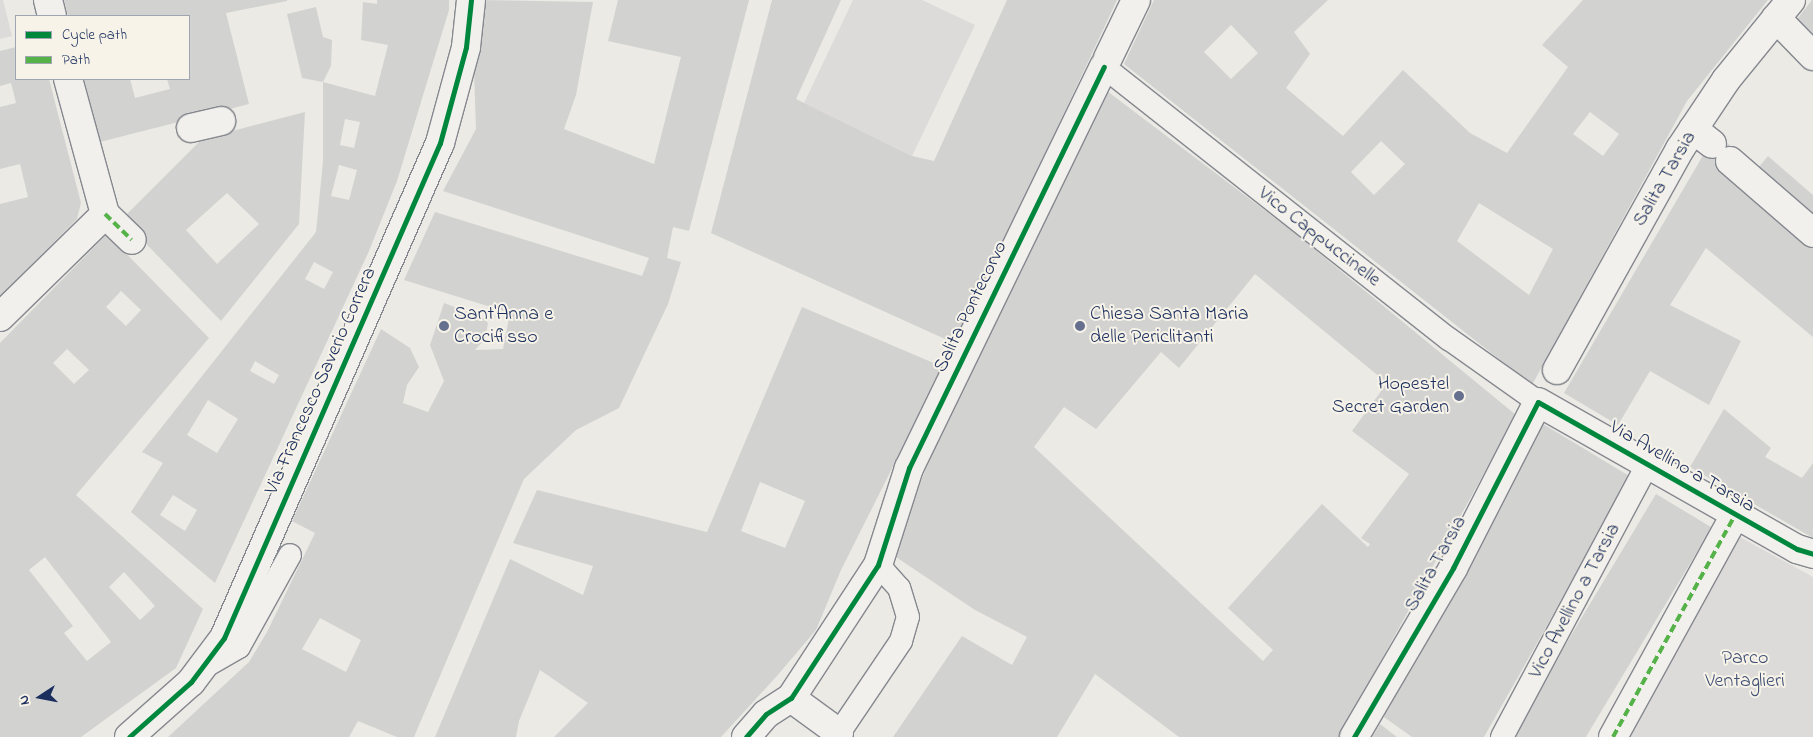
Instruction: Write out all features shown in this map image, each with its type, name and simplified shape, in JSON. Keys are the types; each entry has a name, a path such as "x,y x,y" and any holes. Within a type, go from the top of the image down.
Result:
{"street":[{"path":"48,0 52,15"},
{"name":"Via Francesco Saverio Correra","path":"129,737 206,666 232,620 440,143 464,57 471,0"},
{"name":"Salita Pontecorvo","path":"791,698 878,566 910,468 1136,0"},
{"path":"1783,9 1813,56"},
{"name":"Salita Tarsia","path":"1556,370 1712,145 1726,80 1783,9"},
{"path":"68,80 104,214 132,240"},
{"path":"191,128 221,121"},
{"path":"1712,145 1813,233"},
{"path":"0,317 104,214"},
{"name":"Salita Tarsia","path":"1354,737 1453,568 1538,402"},
{"name":"Via Avellino a Tarsia","path":"1538,402 1735,515 1802,552 1813,554"},
{"path":"1613,737 1735,515"},
{"path":"746,737 766,714 791,698 837,735"}],"lane":[{"name":"Vico Cappuccinelle","path":"1106,63 1449,339 1538,402"},
{"name":"Vico Avellino a Tarsia","path":"1502,737 1648,464"},
{"path":"206,666 239,647 290,555"},
{"path":"837,735 901,641 908,617 900,588 878,566"}],"green space":[{"path":"0,0 3,0 12,36 0,39"},
{"path":"853,0 922,0 975,25 912,156 804,103"},
{"name":"Parco Ventaglieri","path":"1740,537 1813,577 1813,737 1629,737"}],"building":[{"path":"64,0 287,0 226,13 249,104 100,142 84,80 130,80 135,98 170,89 167,80 190,80 190,15 68,15"},
{"path":"377,0 449,0 449,10 397,181 369,251 215,583 131,512 163,463 142,452 316,232 323,161 323,82 375,96 388,45 361,40 363,2 377,4","holes":["345,119 360,122 354,148 340,145","339,165 357,170 349,200 331,196","314,262 333,272 324,289 305,279","255,361 279,375 274,384 250,371","208,400 238,419 217,453 187,435","173,495 197,510 185,531 160,515"]},
{"path":"479,0 593,2 576,95 564,129 654,164 681,57 608,41 618,0 749,0 689,231 673,227 667,258 681,262 668,304 619,408 576,430 524,479 414,737 397,737 358,721 349,737 168,737 249,662 267,632 315,533 292,521 381,329 410,348 419,367 407,385 403,403 428,412 444,381 430,345 444,303 483,318 488,323 485,339 475,350 503,349 510,313 404,280 435,212 642,276 649,258 443,191 476,129 474,70","holes":["320,618 361,640 346,672 302,649"]},
{"path":"772,0 841,0 796,99 912,156 934,161 1007,0 1117,0 956,344 711,233"},
{"path":"1154,0 1328,0 1294,32 1310,54 1286,88 1343,136 1403,70 1470,133 1507,153 1568,67 1542,45 1583,0 1768,0 1687,101 1532,385 1124,64","holes":["1231,25 1258,53 1231,79 1204,52","1590,112 1619,134 1603,156 1573,134","1381,141 1405,164 1374,195 1351,172","1479,203 1553,249 1529,295 1457,241"]},
{"path":"1813,0 1813,43 1794,23"},
{"path":"316,7 323,37 332,40 331,66 323,82 302,78 287,14"},
{"path":"15,47 15,80 49,80 81,203 77,219 0,297 0,204 28,197 20,164 0,169 0,107 16,103 11,83 0,86 0,51"},
{"path":"1107,91 1291,230 1516,415 1339,737 1179,737 1095,674 1057,737 893,737 962,636 1012,665 1027,637 975,610 893,555 926,468 1002,300","holes":["1255,274 1387,383 1352,431 1409,474 1361,538 1370,544 1368,547 1322,504 1228,608 1273,650 1263,661 1034,447 1064,407 1096,429 1161,352 1179,368"]},
{"path":"305,112 299,224 221,321 122,219 202,139","holes":["227,193 259,224 217,264 186,230"]},
{"path":"1719,136 1738,152 1813,246 1813,337 1706,248 1670,305 1741,341 1709,405 1650,371 1618,425 1564,393 1705,152"},
{"path":"1768,156 1813,195 1813,218 1758,168"},
{"path":"107,234 209,338 76,495 203,609 176,668 81,737 0,737 0,343","holes":["121,291 141,310 126,326 106,307","67,349 89,370 74,384 53,363","45,557 111,642 87,661 64,633 73,626 29,570","124,572 155,606 140,620 109,587"]},
{"path":"802,307 943,367 841,570 816,630 721,737 554,737 588,703 540,670 519,721 516,737 435,737 510,559 583,595 593,566 513,543 537,490 707,532","holes":["760,482 805,501 785,548 741,531"]},
{"path":"1724,409 1771,448 1765,457 1802,478 1813,463 1813,538 1690,467"},
{"path":"1543,424 1631,477 1484,737 1412,737 1381,715"},
{"path":"1656,494 1712,527 1586,737 1517,737 1512,734"},
{"path":"1380,724 1397,737 1372,737"}],"marked path":[{"path":"105,214 132,240"},
{"path":"1613,737 1735,515"}],"cycle path":[{"path":"129,737 191,682 224,638 440,143 466,47 471,0"},
{"path":"746,737 766,714 791,698 878,565 909,468 1104,67"},
{"path":"1354,737 1453,568 1538,402 1797,549 1813,554"}],"place":[{"name":"Sant'Anna e Crocifisso","path":"444,326"},
{"name":"Chiesa Santa Maria delle Periclitanti","path":"1080,326"},
{"name":"Hopestel Secret Garden","path":"1459,396"}]}
